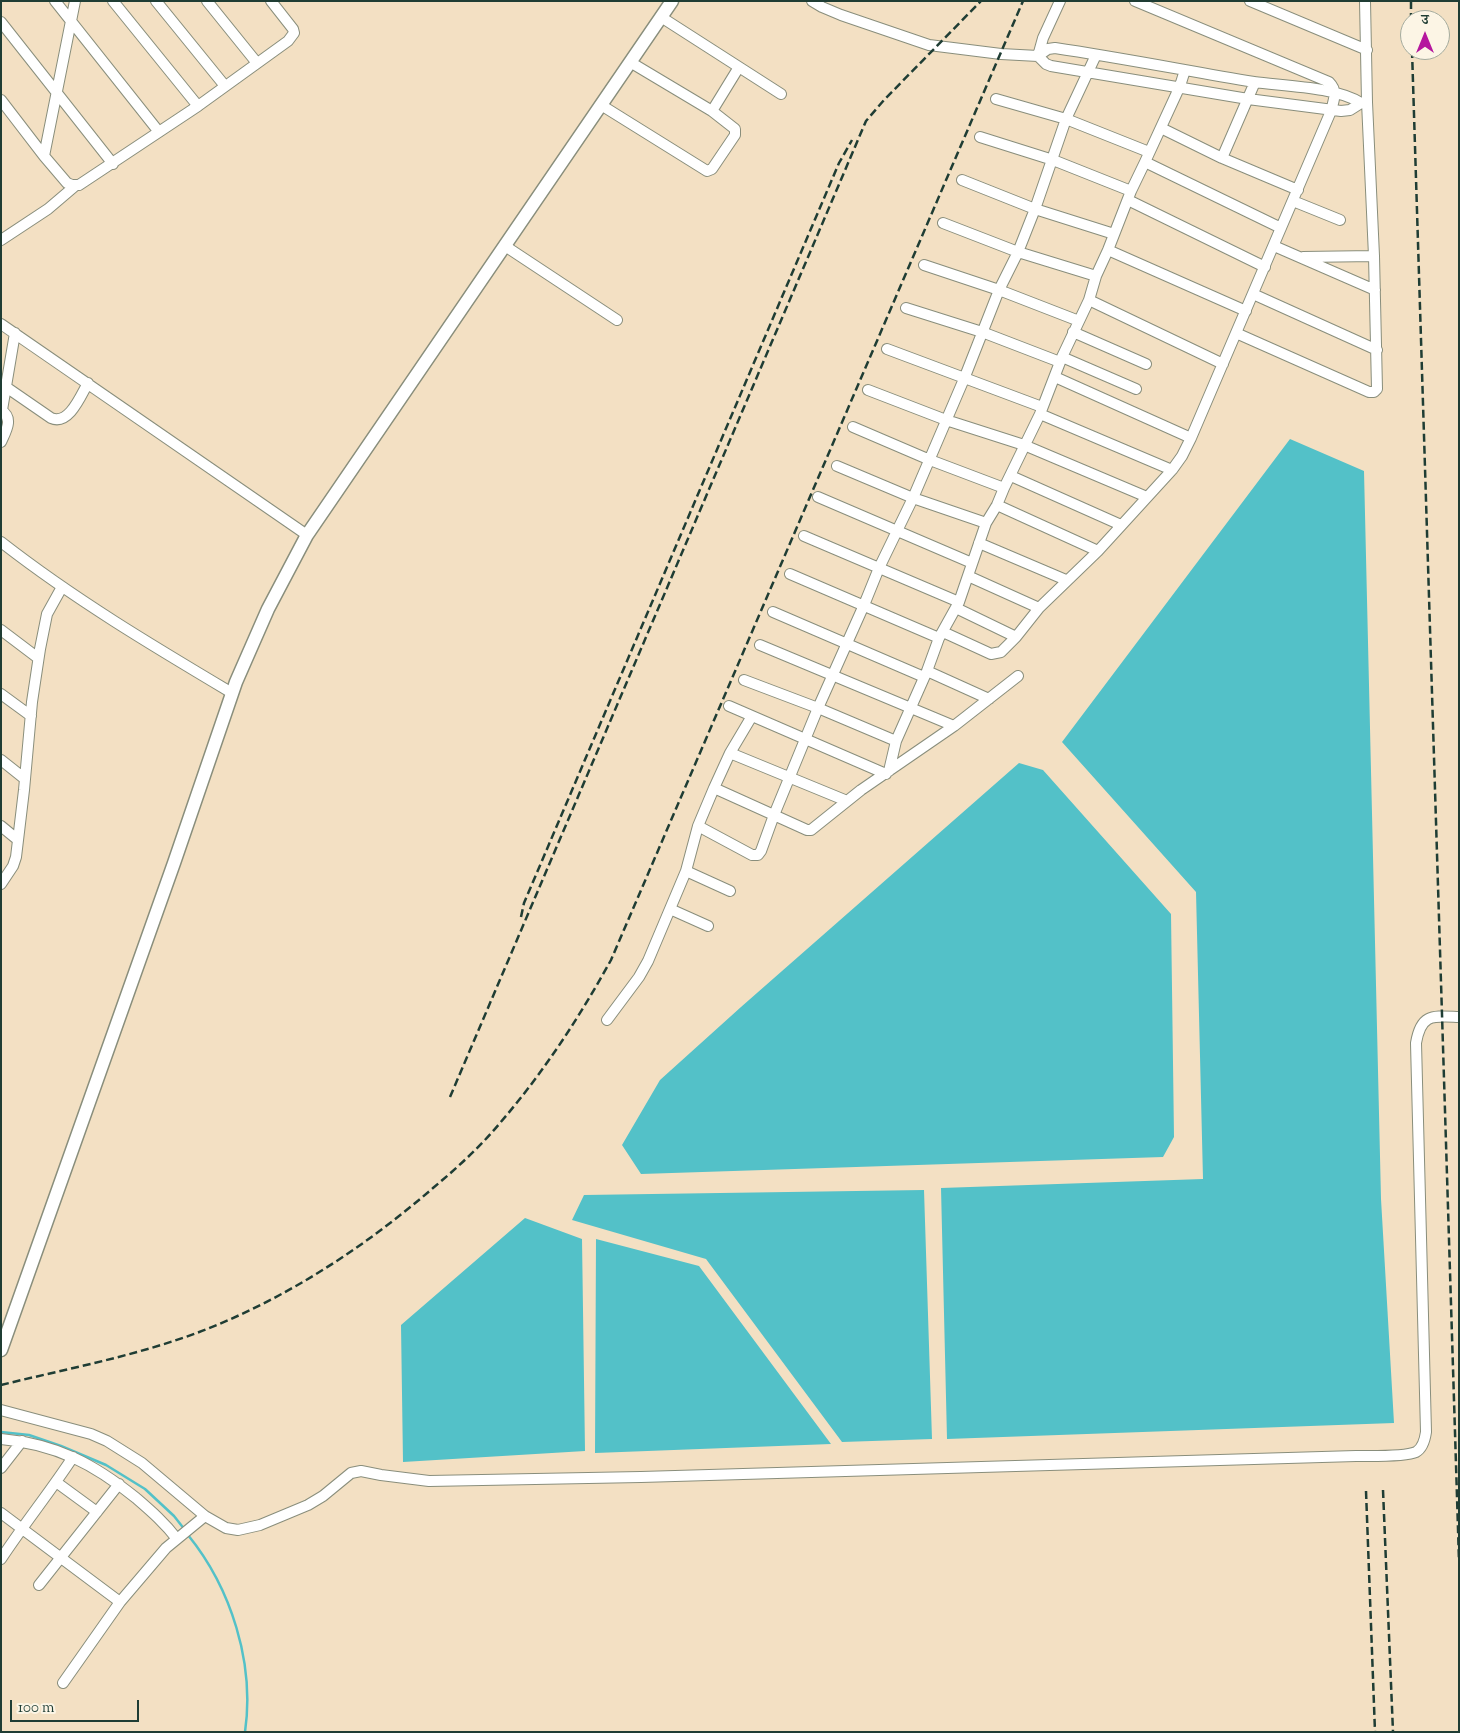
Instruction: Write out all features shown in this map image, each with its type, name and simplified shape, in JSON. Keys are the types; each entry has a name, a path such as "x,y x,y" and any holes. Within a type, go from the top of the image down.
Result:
{"main road":[{"path":"1,1350 174,863 232,693 268,609 307,535 672,1"}],"street":[{"path":"55,1 159,132"},
{"path":"44,156 75,1"},
{"path":"113,1 198,106"},
{"path":"156,1 225,86"},
{"path":"207,1 257,64"},
{"path":"1,240 48,209 75,186 82,184 113,164 288,41 294,33 293,29 271,1"},
{"path":"812,1 822,8 929,45 1001,54 1038,56 1050,48 1096,54 1255,82 1335,92 1352,97 1361,103 1350,110 1331,111 1248,99 1180,86 1051,66 1038,56"},
{"path":"1038,56 1043,38 1060,1"},
{"path":"790,574 864,605 995,654 1001,652 1016,637 1039,608 1098,551 1172,470 1182,456 1298,190 1331,111 1335,92 1334,87 1322,78 1135,1"},
{"path":"1250,1 1367,50"},
{"path":"1236,333 1369,392 1374,392 1377,389 1365,2"},
{"path":"661,17 782,94"},
{"path":"1,22 113,164"},
{"path":"698,826 756,856 762,851 804,739 896,530 930,460 999,290 1018,252 1053,160 1066,119 1096,54"},
{"path":"601,105 707,171 712,169 736,132 732,126 712,111 630,62"},
{"path":"712,111 739,68"},
{"path":"887,772 896,741 941,635 957,605 986,523 997,505 1041,410 1061,359 1089,300 1096,276 1129,195 1180,86 1185,70"},
{"path":"1222,158 1255,82"},
{"path":"996,98 1066,119 1149,152"},
{"path":"1,100 44,156 68,183 75,186"},
{"path":"1161,128 1222,158 1298,190"},
{"path":"980,137 1053,160 1129,195 1265,267"},
{"path":"1145,162 1281,228"},
{"path":"962,180 1035,209 1114,234"},
{"path":"1293,201 1340,220"},
{"path":"943,223 1018,252 1096,276"},
{"path":"505,246 616,320"},
{"path":"1274,246 1375,290"},
{"path":"1108,250 1246,311"},
{"path":"1300,257 1374,256"},
{"path":"924,265 999,290 1079,321"},
{"path":"1253,294 1377,350"},
{"path":"1089,300 1223,364"},
{"path":"906,308 1061,359 1136,389"},
{"path":"1,324 307,535"},
{"path":"1074,332 1146,364"},
{"path":"1,442 7,430 8,420 6,413 2,410 15,333"},
{"path":"887,349 1041,410 1172,470"},
{"path":"1055,377 1191,438"},
{"path":"6,387 51,418 59,420 67,416 88,383"},
{"path":"868,390 946,420 1024,445 1147,497"},
{"path":"854,427 930,460 1004,488"},
{"path":"837,466 913,498 986,523"},
{"path":"1011,476 1121,525"},
{"path":"818,497 972,563"},
{"path":"997,505 1098,551"},
{"path":"804,536 879,568 957,605 1016,637"},
{"path":"1,542 62,587 232,693"},
{"path":"979,543 1066,580"},
{"path":"968,576 1039,608"},
{"path":"1,884 15,861 38,658 47,614 62,587"},
{"path":"773,612 989,699"},
{"path":"1,630 38,658"},
{"path":"760,645 954,726"},
{"path":"714,788 807,830 811,830 847,801 954,726 1018,676"},
{"path":"744,680 818,708 896,741"},
{"path":"1,694 31,716"},
{"path":"728,706 887,772"},
{"path":"607,1020 644,969 686,871 698,826 714,788 730,753 752,716"},
{"path":"730,753 847,801"},
{"path":"1,760 25,779"},
{"path":"1,826 18,840"},
{"path":"686,871 730,890"},
{"path":"670,909 708,926"},
{"path":"1,1410 91,1434 107,1441 142,1463 204,1516 226,1528 238,1530 249,1528 308,1505 323,1496 351,1473 361,1471 429,1481 621,1478 1346,1457 1416,1452 1423,1444 1426,1432 1416,1043 1418,1032 1426,1019 1435,1016 1459,1017"},
{"path":"1,1439 22,1441 51,1448 98,1469 119,1484 179,1537"},
{"path":"1,1468 22,1441"},
{"path":"1,1559 73,1457"},
{"path":"56,1482 97,1512"},
{"path":"39,1585 119,1484"},
{"path":"1,1513 120,1602"},
{"path":"63,1683 120,1602 166,1548 194,1527 204,1516"}],"water":[{"path":"1290,439 1364,471 1381,1199 1394,1423 947,1439 941,1188 1203,1179 1196,892 1062,742"},
{"path":"1019,763 1043,770 1171,914 1174,1137 1163,1157 641,1174 622,1145 660,1080"},
{"path":"924,1190 932,1439 842,1442 706,1259 572,1220 584,1195"},
{"path":"525,1218 582,1239 585,1451 403,1462 401,1325"},
{"path":"596,1239 699,1266 831,1444 595,1453"}],"waterway":[{"path":"1,1432 29,1435 106,1465 145,1489 174,1516 185,1530"},
{"path":"188,1535 216,1578 228,1602 236,1628 243,1653 246,1680 245,1732"}],"railway":[{"path":"450,1097 866,121 884,100 981,1"},
{"path":"1,1385 105,1360 182,1338 238,1316 326,1268 381,1230 468,1157 500,1123 546,1065 611,960 1023,1"},
{"path":"1411,1 1411,10"},
{"path":"1412,60 1459,1561"},
{"path":"521,917 524,903 839,163 852,140"},
{"path":"1383,1490 1393,1732"},
{"path":"1366,1491 1375,1732"}]}
